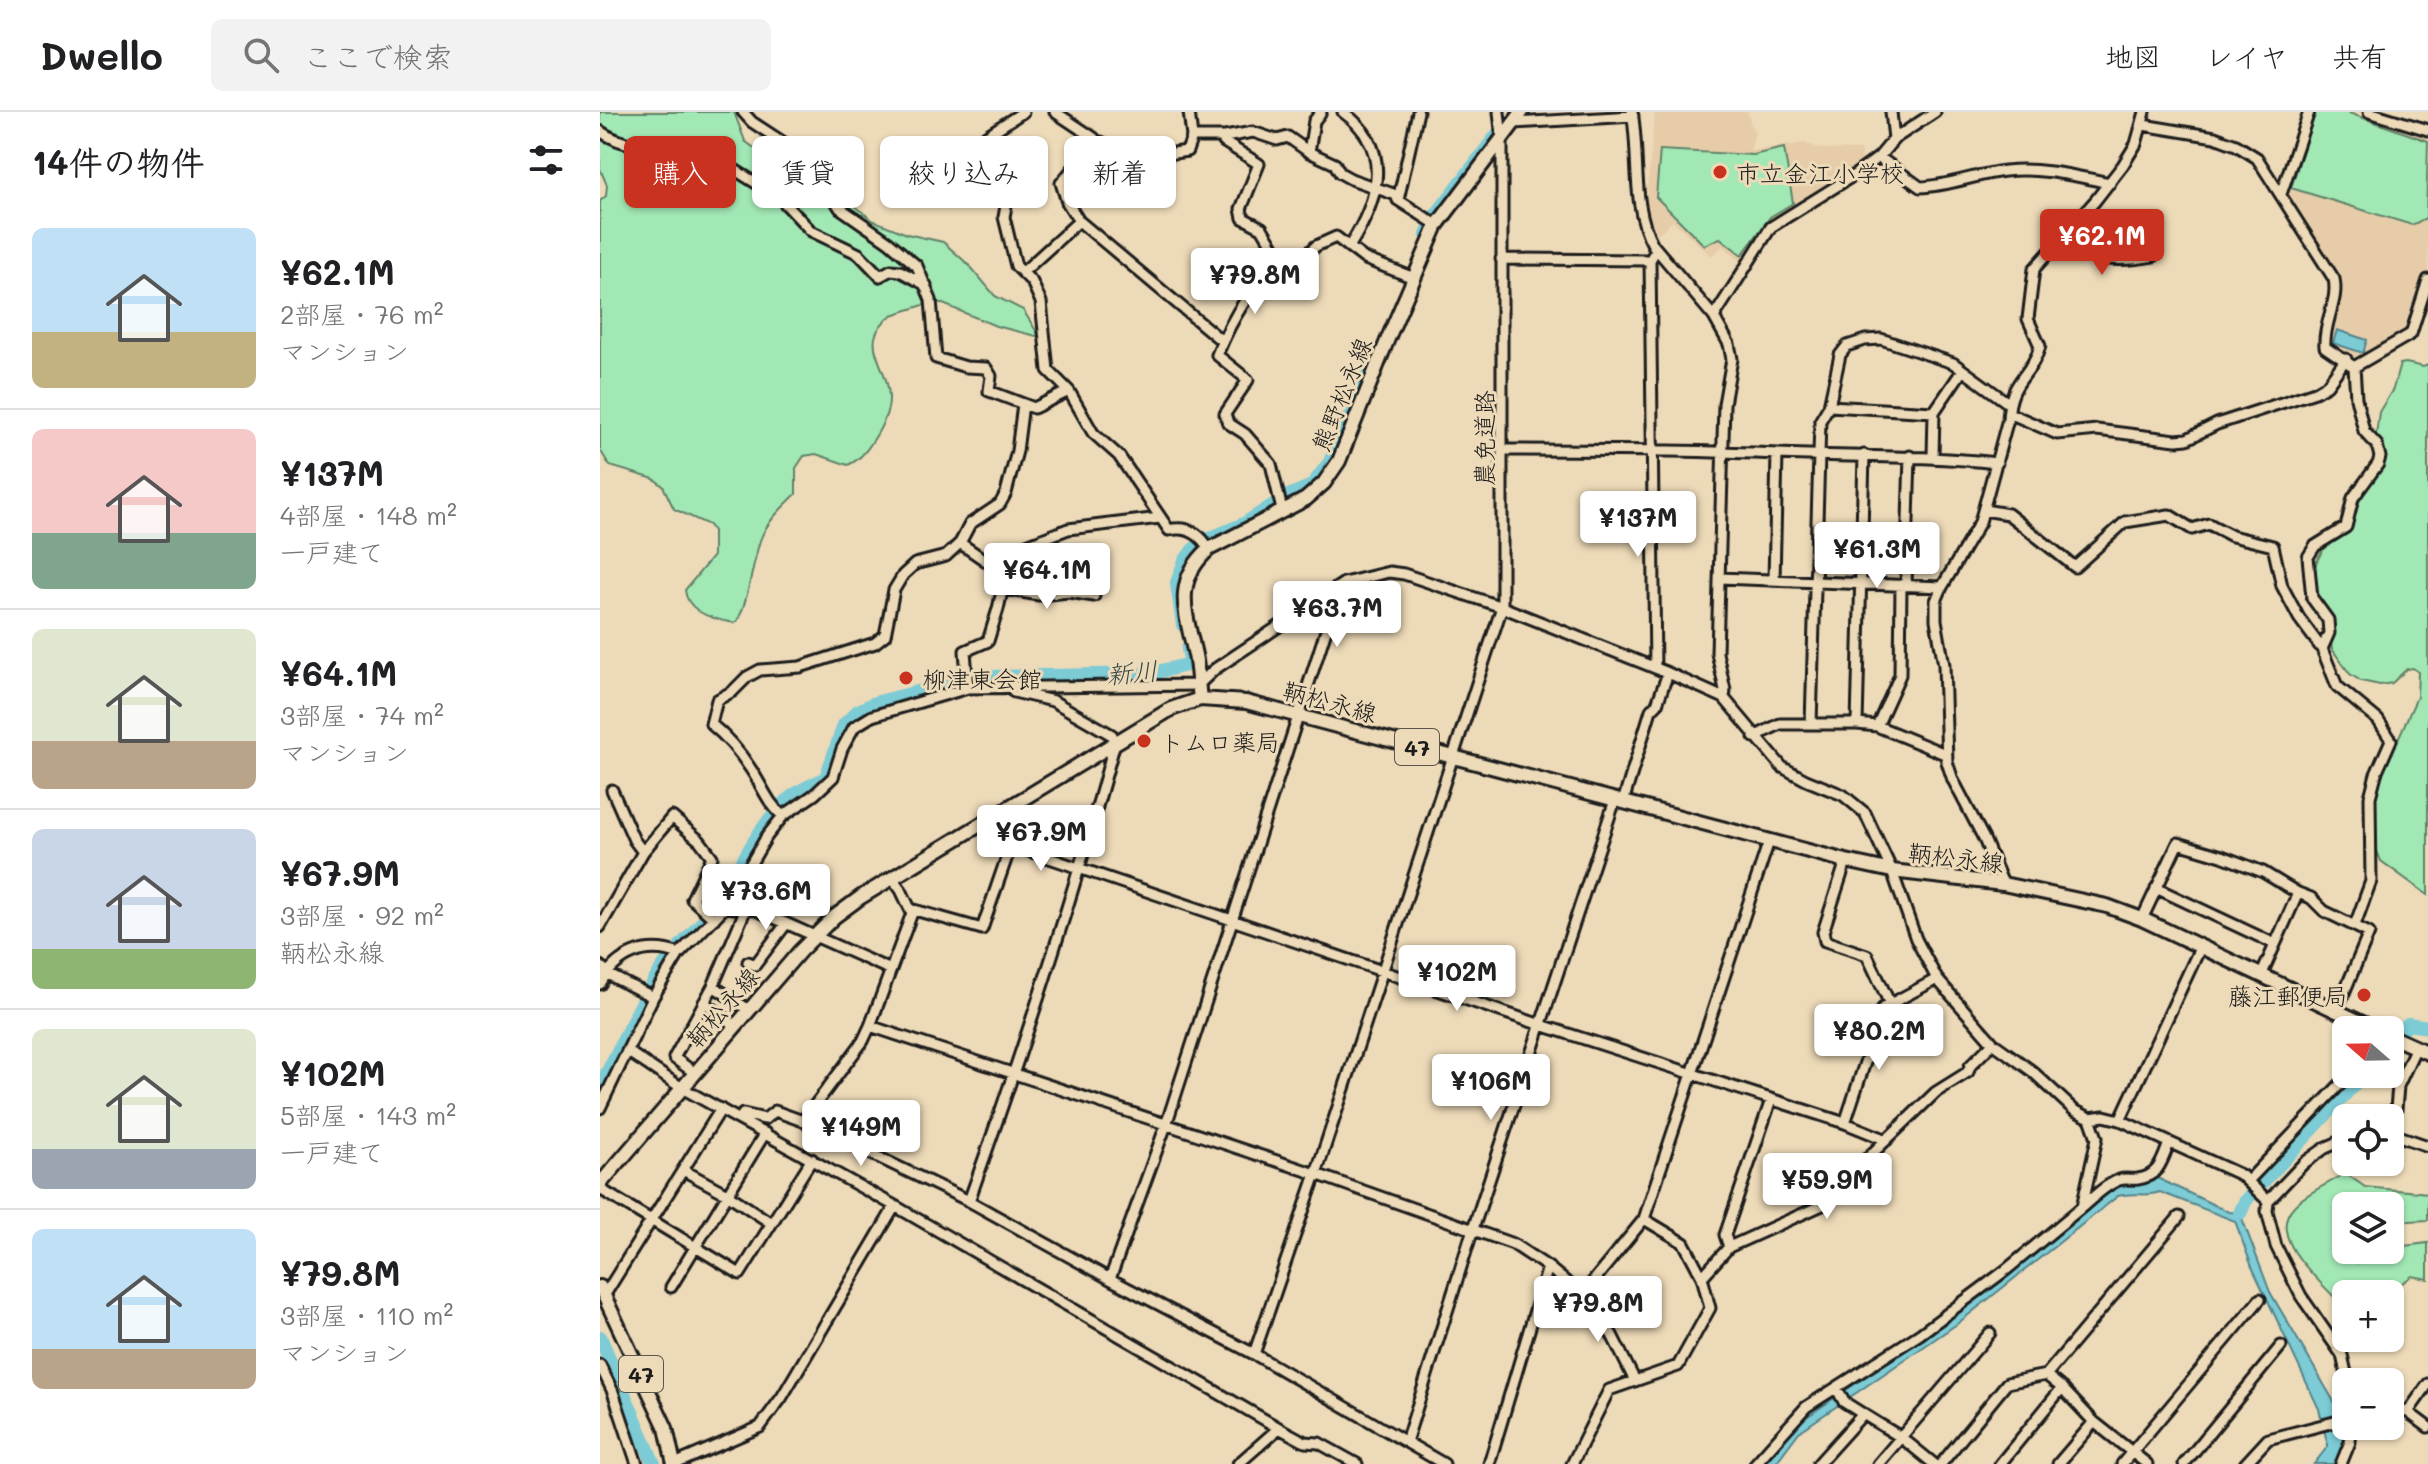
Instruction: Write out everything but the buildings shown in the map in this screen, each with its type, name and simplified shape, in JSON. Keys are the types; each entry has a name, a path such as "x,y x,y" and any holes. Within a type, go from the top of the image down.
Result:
{"main road":[{"name":"熊野松永線","path":"1200,699 1196,660 1184,607 1184,590 1189,573 1206,543 1306,499 1324,483 1339,461 1408,275 1432,223 1518,118"},
{"name":"鞆松永線","path":"600,1186 735,1026 834,917 892,878 1115,742 1171,709 1200,699 1246,702 1298,715 1846,861 1892,871 2003,884 2083,899 2142,919 2345,1016"},
{"path":"2404,1042 2425,1051"},
{"name":"47","path":"602,1291 666,1428 675,1464"}],"street":[{"path":"743,112 752,122 810,160 840,208 917,266 931,300 936,358 966,367 986,368 991,376 989,391 1034,408 1069,391"},
{"path":"986,136 1023,112"},
{"path":"1055,112 1091,136"},
{"path":"1176,151 1187,151 1192,137 1189,112"},
{"path":"1309,152 1314,121 1321,112"},
{"path":"1343,112 1355,121 1370,144 1378,173 1367,218 1349,247"},
{"path":"1398,200 1418,112"},
{"path":"1891,112 1894,139"},
{"path":"1714,317 1771,227 1832,190 1879,157 1894,139 1935,112"},
{"path":"2003,884 1953,780 1945,754 1944,665 1936,601 1980,522 2013,389 2037,357 2040,346 2028,319 2034,269 2110,183 2136,144 2145,112"},
{"path":"2281,194 2309,112"},
{"path":"2369,112 2428,130"},
{"path":"1518,118 1632,114 1641,215 1646,233 1656,250 1714,317 1729,344 1732,359 1724,404 1717,653 1724,698"},
{"name":"農免道路","path":"1254,1354 1502,607 1502,137 1499,117"},
{"path":"2143,125 2215,137 2257,158 2334,279 2337,290 2324,330 2325,347 2354,367 2356,398 2364,433 2377,445 2380,457 2353,498 2346,527 2315,546 2308,557 2312,598 2328,620 2329,633 2322,649"},
{"path":"600,131 612,139 655,153 688,173 697,175 718,165 727,165 780,198 811,231 859,254 880,276 891,270 900,271 926,285"},
{"path":"1192,137 1225,137 1253,132 1277,140 1288,137 1309,152 1335,164 1340,173 1351,179 1396,195 1398,200 1432,223"},
{"path":"1225,137 1224,142 1259,164 1241,209 1243,218 1262,228 1281,260 1287,264 1299,262 1316,246 1336,237 1365,259 1408,275"},
{"path":"1879,157 1920,187 1953,184 1987,173 2010,170 2049,171 2110,183"},
{"path":"1006,208 1004,217 1016,266 1032,282 1041,302 1048,370 1069,391 1093,433 1119,456 1169,530 1181,527 1206,543"},
{"path":"1071,208 1079,221 1222,341"},
{"path":"1023,272 1079,221"},
{"path":"2053,245 2102,260 2154,256"},
{"path":"1655,668 1650,260 1656,250"},
{"path":"1501,259 1650,260"},
{"path":"1281,260 1261,276 1222,341 1217,355 1248,380 1225,414 1228,423 1245,434 1271,464 1282,510"},
{"path":"2354,367 2411,334 2428,280"},
{"path":"1811,724 1820,421 1829,406 1840,355 1854,342 1881,339 1953,363 2008,408 2057,434 2097,430 2187,439 2217,424 2315,392 2327,385 2346,359"},
{"path":"1933,456 1934,412 1962,371"},
{"path":"783,816 773,807 751,769 727,737 711,724 717,700 760,670 800,667 875,643 885,635 894,590 903,575 915,564 946,556 960,543 970,524 1000,504 1017,451 1023,404"},
{"path":"1829,406 1934,412"},
{"path":"1503,450 1725,450 1777,454 1933,456 1997,463"},
{"path":"1774,580 1777,454"},
{"path":"1857,724 1864,455"},
{"path":"1877,726 1900,675 1910,456"},
{"path":"1984,510 2008,514 2075,567 2125,522 2139,518 2169,515 2192,529 2209,524 2232,536 2273,546 2282,586 2299,618 2322,649 2337,686 2378,720 2391,740 2370,797 2371,881 2355,925"},
{"path":"968,688 965,651 988,641 1011,551 1068,529 1160,518"},
{"path":"960,543 1005,574"},
{"path":"600,1108 653,997 679,954 726,906 767,836 783,816 833,777 842,749 854,727 872,716 968,688 1198,685 1215,669 1344,583 1389,572 1404,574 1502,607 1724,698 1782,767 1843,795 1865,813 1892,871 1916,939 1937,979 1993,1043 2032,1071 2074,1110 2090,1118 2104,1116 2120,1120 2255,1186 2268,1201 2269,1224 2276,1246 2301,1296 2342,1355 2345,1368"},
{"path":"1720,578 1942,587"},
{"path":"1110,1279 1166,1125 1234,921 1328,624 1341,619 1344,583"},
{"path":"1003,589 1039,595 1069,592 1094,596"},
{"path":"1406,1442 1541,1025 1651,710 1657,704 1668,673"},
{"path":"969,1201 1015,1074 1081,869 1115,742 1112,735 1053,701 1014,692 1014,686"},
{"path":"1754,737 1780,724 1857,724 1877,726 1945,754"},
{"path":"612,790 634,840 643,852"},
{"path":"600,927 643,852 672,817 700,841 712,857 692,899 714,919"},
{"path":"985,822 1000,828 1011,845 1541,1025 1845,1123 1887,1140"},
{"path":"1582,1295 1644,1219 1769,841"},
{"path":"2142,919 2178,843 2263,872 2311,898 2324,911 2369,933 2336,1012"},
{"path":"892,878 911,909 982,929 1011,845"},
{"path":"1846,861 1823,932 1825,941 1867,955 1890,1004"},
{"path":"2156,888 2275,944"},
{"path":"2261,976 2298,893"},
{"path":"726,906 747,906 891,970"},
{"path":"695,1073 674,1058 713,986 747,906"},
{"path":"803,1121 863,1041 911,909"},
{"path":"748,962 755,965 786,924"},
{"path":"2120,1120 2200,948"},
{"path":"600,984 604,968 639,950 666,949 679,954"},
{"path":"604,968 653,997"},
{"path":"1845,1123 1883,1008 1937,979"},
{"path":"713,986 749,1010"},
{"path":"704,1002 735,1026"},
{"path":"870,1026 1316,1174 1513,1244 1582,1295 1612,1335 1635,1381"},
{"path":"1702,1277 1729,1247 1829,1202 1854,1171 1936,1092 1968,1072 1970,1066 1993,1043"},
{"path":"627,1051 682,1088 895,1206 1279,1428 1305,1442 1319,1443 1357,1464"},
{"path":"2396,1104 2398,1086 2425,1051"},
{"path":"2255,1186 2338,1088"},
{"path":"1729,1247 1725,1235 1771,1100"},
{"path":"602,1291 653,1221 721,1109"},
{"path":"740,1119 743,1114 765,1119 775,1111 803,1121 969,1201 1254,1354 1444,1464"},
{"path":"2082,1207 2097,1138 2090,1118"},
{"path":"671,1287 765,1133"},
{"path":"2404,1137 2428,1146"},
{"path":"1755,1464 1806,1407 1840,1395 2006,1270 2099,1192 2120,1180 2140,1179 2154,1174 2169,1143"},
{"path":"2268,1201 2304,1163 2332,1145"},
{"path":"600,1186 740,1274 812,1159"},
{"path":"683,1170 771,1223"},
{"path":"675,1464 760,1427 782,1397 895,1206"},
{"path":"1941,1464 2007,1383 2046,1375 2179,1217"},
{"path":"1572,1464 1609,1390 1678,1366 1710,1308 1702,1277 1684,1243 1644,1219"},
{"path":"1489,1464 1548,1267"},
{"path":"2122,1464 2260,1299"},
{"path":"1878,1464 1990,1333"},
{"path":"2184,1464 2281,1346"},
{"path":"600,1365 613,1392 637,1464"},
{"path":"2046,1375 2094,1422 2147,1464"},
{"path":"2408,1412 2428,1384"},
{"path":"2000,1464 2062,1388"},
{"path":"1840,1395 1934,1464"},
{"path":"2404,1411 2428,1427"},
{"path":"1818,1464 1863,1414"},
{"path":"2058,1464 2094,1422"},
{"path":"2245,1464 2268,1439 2332,1423"},
{"path":"1238,1464 1279,1428"},
{"path":"2341,1464 2350,1440"}],"shaded area":[{"name":"市立金江小学校","path":"1655,112 1748,112 1755,132 1750,151 1804,143 1822,149 1860,150 1863,163 1812,198 1774,218 1743,263 1723,246 1711,256 1673,221 1655,236 1646,203"},
{"path":"2312,112 2352,112 2428,135 2428,271 2411,326 2408,331 2356,361 2327,346 2342,284 2287,196"}],"green space":[{"path":"600,112 734,112 745,141 752,146 752,208 858,208 872,220 907,234 943,242 970,266 995,296 1023,310 1040,337 996,326 936,301 892,315 881,325 875,345 889,399 882,425 866,451 848,465 816,454 804,456 796,468 796,494 772,520 761,538 743,608 735,623 703,614 687,598 685,590 713,556 713,531 709,525 674,509 663,486 654,479 610,466 600,450 600,201 606,196 607,185 600,169"},
{"path":"2315,112 2346,112 2428,141 2426,218 2412,225 2291,188"},
{"name":"市立金江小学校","path":"1784,148 1793,203 1770,217 1742,255 1720,238 1704,245 1656,197 1660,150 1753,155"},
{"path":"2400,364 2423,367 2428,365 2428,895 2381,861 2376,848 2373,802 2417,697 2418,672 2413,668 2407,669 2392,683 2380,685 2361,681 2350,674 2332,649 2327,617 2313,585 2315,565 2322,551 2347,529 2378,471 2381,446 2376,435 2379,412 2393,389"},
{"path":"2340,1176 2349,1176 2365,1187 2428,1193 2428,1220 2404,1221 2404,1192 2332,1192 2332,1264 2404,1264 2404,1246 2428,1243 2428,1279 2412,1276 2404,1282 2332,1280 2332,1295 2298,1257 2286,1231 2287,1218 2294,1206"}],"water":[{"path":"2337,330 2367,340 2363,353 2333,343"},
{"path":"2157,1178 2229,1212 2240,1213 2270,1292 2332,1398 2332,1440 2345,1440 2333,1464 2314,1464 2328,1446 2319,1409 2252,1267 2235,1221 2160,1192 2118,1196 1957,1324 1799,1432 1775,1464 1764,1464 1795,1425 1923,1337 2033,1255 2116,1187"}],"waterway":[{"name":"新川","path":"1427,235 1434,218 1507,122"},
{"name":"新川","path":"1183,625 1177,583 1185,561 1194,549 1209,539 1244,524 1284,498 1312,486 1330,462 1370,368"},
{"name":"新川","path":"600,1087 660,972 716,906 777,810 797,793 826,778 844,725 858,711 875,703 961,681 992,677 1148,674 1191,664 1188,649"},
{"path":"2404,1028 2408,1024 2428,1027"},
{"path":"2240,1213 2246,1200 2351,1088"},
{"name":"新川","path":"600,1337 654,1464"}],"place":[{"name":"市立金江小学校","path":"1720,172"},
{"name":"柳津東会館","path":"906,678"},
{"name":"トムロ薬局","path":"1144,741"},
{"name":"藤江郵便局","path":"2364,995"}]}
